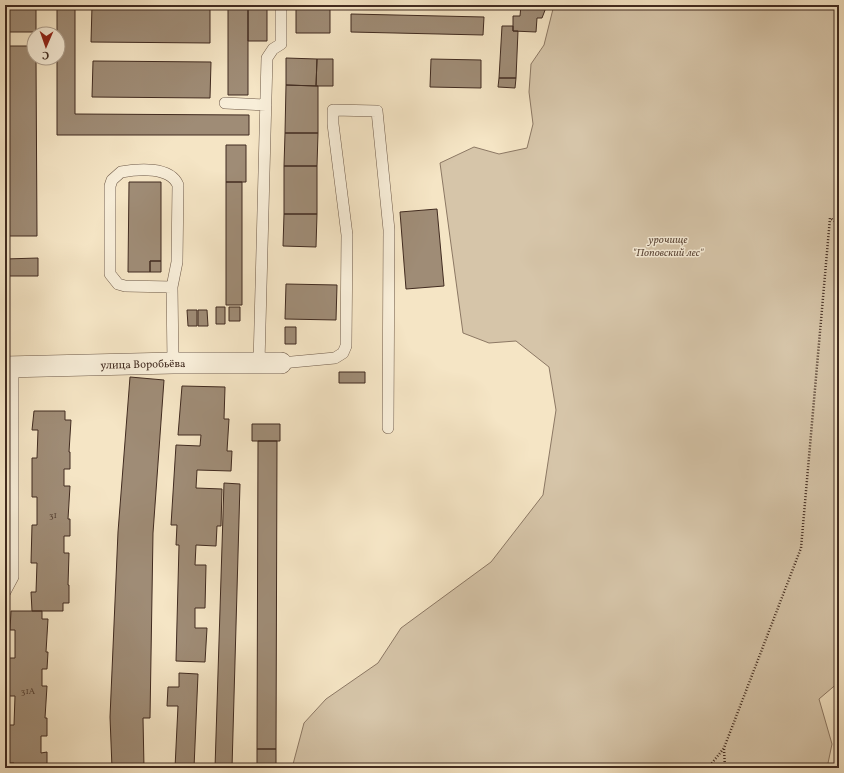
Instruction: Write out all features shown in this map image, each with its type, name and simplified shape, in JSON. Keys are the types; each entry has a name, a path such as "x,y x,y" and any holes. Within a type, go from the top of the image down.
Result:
{"street":[{"name":"улица Воробьёва","path":"9,367 173,363 281,363"}],"lane":[{"path":"259,363 267,58 273,49 281,44 281,5"},
{"path":"225,103 266,105"},
{"path":"281,363 335,358 343,353 346,346 348,235 333,124 333,110 377,111 390,230 388,428"},
{"path":"172,287 125,286 118,284 110,274 110,186 112,180 121,172 160,171 169,173 175,178 178,185 178,262 172,287 173,363"},
{"path":"5,592 13,577 9,477 9,367"}],"path":[{"path":"708,768 724,748 801,548 830,218 839,224"},
{"path":"724,748 725,768"}],"green space":[{"name":"урочище \"Поповский лес\"","path":"554,5 839,5 839,682 819,699 832,744 827,768 292,768 304,723 326,699 378,663 401,628 491,562 543,495 556,410 549,367 516,341 489,343 463,333 440,163 474,147 499,154 527,148 533,124 529,92 531,64 544,45"}],"building":[{"path":"5,5 36,5 36,26 26,26 26,32 5,32"},
{"path":"57,5 75,5 75,114 249,115 249,135 57,135 57,66 66,66 66,26 57,26"},
{"path":"228,5 248,5 248,95 228,95"},
{"path":"248,5 267,5 267,41 248,41"},
{"path":"296,5 330,5 330,33 296,33"},
{"path":"521,5 547,5 542,18 537,18 536,32 513,31 513,16 520,16"},
{"path":"92,6 210,7 210,43 91,42"},
{"path":"351,14 484,17 483,35 351,32"},
{"path":"502,26 513,26 513,31 518,31 516,78 499,78"},
{"path":"5,46 26,46 26,66 36,66 37,236 5,236"},
{"path":"286,58 317,59 316,86 286,85"},
{"path":"317,59 333,59 333,86 316,86"},
{"path":"431,59 481,60 481,88 430,87"},
{"path":"93,61 211,62 210,98 92,97"},
{"path":"499,78 516,78 515,88 498,87"},
{"path":"286,85 318,86 318,133 285,133"},
{"path":"285,133 318,133 317,166 284,166"},
{"path":"226,145 246,145 246,182 226,182"},
{"path":"284,166 317,166 317,214 284,214"},
{"path":"129,182 161,182 161,261 150,261 150,272 128,272"},
{"path":"226,182 242,182 242,305 226,305"},
{"path":"437,209 444,286 406,289 400,212"},
{"path":"284,214 317,214 316,247 283,246"},
{"path":"38,258 38,276 5,276 5,259"},
{"path":"150,261 161,261 161,272 150,272"},
{"path":"286,284 337,285 336,320 285,319"},
{"path":"216,307 225,307 225,324 216,324"},
{"path":"229,307 240,307 240,321 229,321"},
{"path":"187,310 197,310 197,326 188,326"},
{"path":"198,310 207,310 208,326 198,326"},
{"path":"285,327 296,327 296,344 285,344"},
{"path":"339,372 365,372 365,383 339,383"},
{"path":"130,377 164,380 153,533 150,718 143,718 144,768 112,768 110,717 118,532"},
{"path":"182,386 225,387 224,419 229,419 227,451 232,451 231,471 197,470 196,488 222,489 221,526 217,526 216,546 196,545 195,565 206,565 205,608 195,608 195,628 207,628 205,662 176,661 179,545 176,545 177,525 171,525 176,445 200,446 201,435 178,435"},
{"path":"34,411 65,411 65,420 71,420 69,452 70,469 64,469 64,486 70,486 68,519 70,519 70,536 64,536 64,553 69,553 69,603 63,603 63,611 32,611 31,592 36,592 37,563 31,563 32,525 37,525 37,497 32,497 32,458 37,458 38,430 32,430"},
{"path":"252,424 280,424 280,441 252,441"},
{"path":"258,441 277,441 276,749 257,749"},
{"path":"224,483 240,484 232,768 215,768"},
{"path":"11,611 42,611 42,619 48,619 46,652 48,652 47,669 42,669 42,686 47,686 45,718 47,718 47,736 41,736 41,753 47,752 47,768 14,768 14,763 9,763 9,725 14,725 15,696 9,696 9,658 15,658 15,630 10,630"},
{"path":"179,673 198,674 194,768 175,768 178,706 167,706 168,687 179,687"},
{"path":"257,749 276,749 276,768 257,768"}]}
